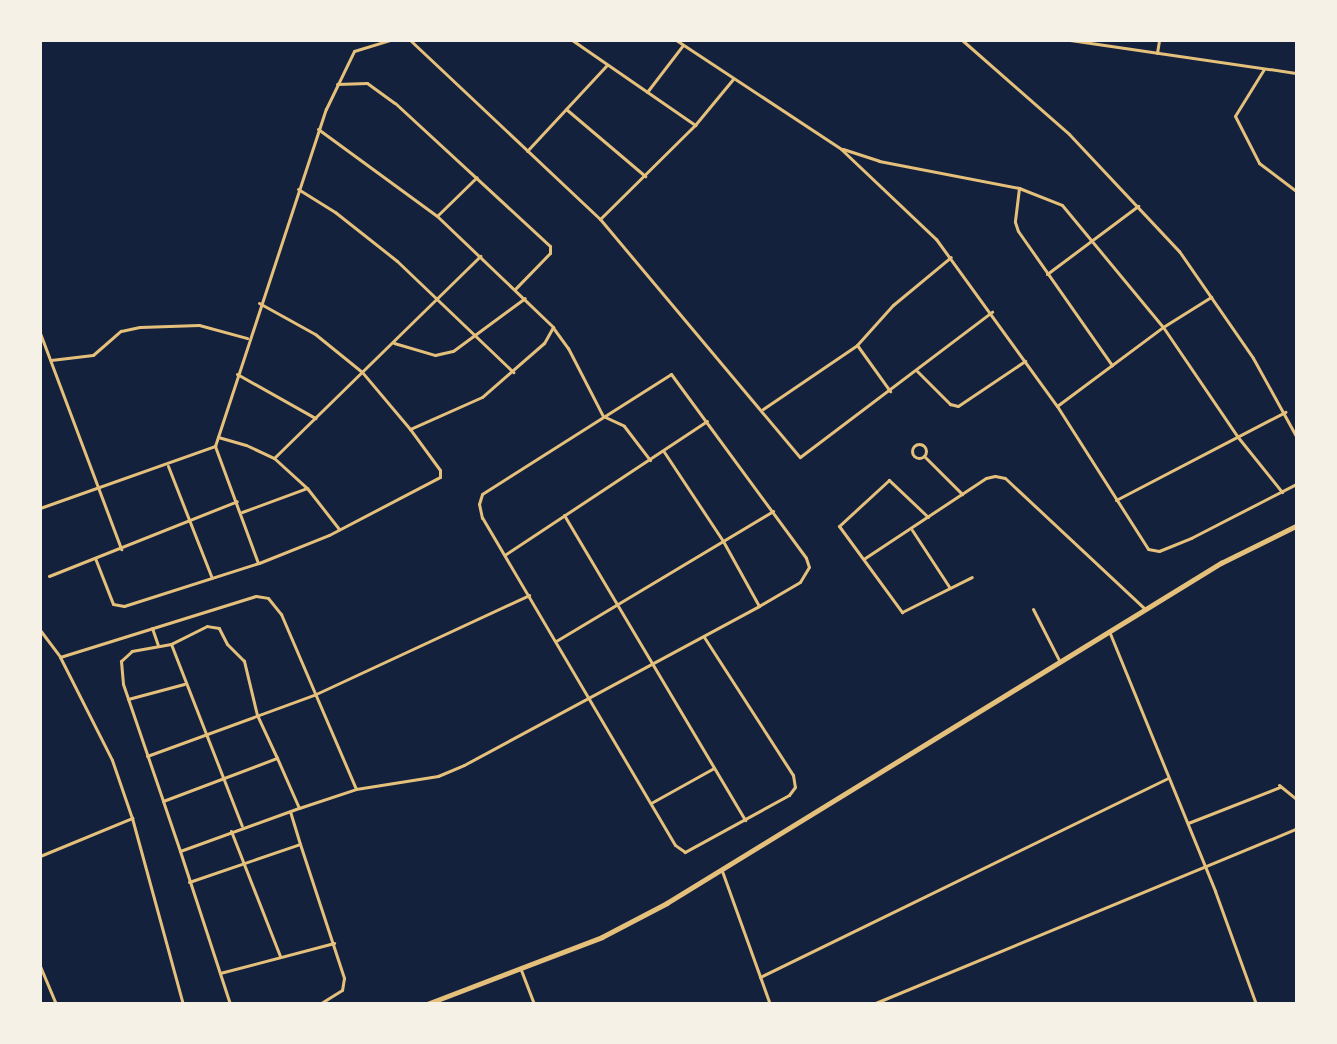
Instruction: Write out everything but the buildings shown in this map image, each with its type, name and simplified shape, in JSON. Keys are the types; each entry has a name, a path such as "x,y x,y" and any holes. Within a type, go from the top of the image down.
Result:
{"main road":[{"path":"427,1004 521,970 602,937 722,871 1145,609 1251,546 1296,526"}],"street":[{"path":"259,563 242,512 215,446 248,338 318,129 337,84 354,51 391,40"},
{"path":"411,40 600,219 763,409 794,452 803,457 992,312"},
{"path":"572,40 695,125"},
{"path":"676,40 841,149 951,257 1058,406 1148,549 1159,551 1296,484"},
{"path":"962,40 1069,134 1179,251 1285,412 1296,436"},
{"path":"1070,40 1296,73"},
{"path":"1157,53 1159,40"},
{"path":"647,92 682,45"},
{"path":"527,151 607,65"},
{"path":"1264,69 1235,116 1259,163 1296,191"},
{"path":"600,219 695,125 733,79"},
{"path":"337,84 355,80 373,87 477,177 550,246 550,253 516,289"},
{"path":"566,110 645,176"},
{"path":"318,129 438,216 516,289 553,327 568,348 603,416 624,426 650,461"},
{"path":"841,149 879,161 1018,188 1055,200 1095,240 1163,327 1238,436 1282,492"},
{"path":"438,216 477,177"},
{"path":"1018,188 1015,222 1018,231 1112,365"},
{"path":"298,189 397,261 513,372"},
{"path":"1047,274 1138,206"},
{"path":"274,458 394,343 480,256"},
{"path":"763,409 857,345 893,305 951,257"},
{"path":"1058,406 1163,327 1211,297"},
{"path":"394,343 435,355 453,351 525,298"},
{"path":"95,558 113,604 118,607 259,563 339,530 440,477 440,470 410,429 362,372 315,334 260,303"},
{"path":"51,360 93,356 121,331 140,327 199,325 248,338"},
{"path":"410,429 448,409 475,401 513,372 544,344 553,327"},
{"path":"40,333 101,488 121,549"},
{"path":"857,345 890,391"},
{"path":"917,371 950,404 958,406 1025,361"},
{"path":"237,374 315,418"},
{"path":"180,851 231,831 356,789 438,776 589,698 651,666 800,582 809,567 773,511 671,374 482,494 479,504 482,518 505,554 589,698 651,803 675,845 685,852 746,821 789,795 795,780 704,637"},
{"path":"1116,500 1285,412"},
{"path":"505,554 564,514 664,452 707,421"},
{"path":"218,437 274,458 307,488 339,530"},
{"path":"40,508 168,466 215,446"},
{"path":"913,446 925,446 924,456 914,457 913,446"},
{"path":"664,452 723,541 759,606"},
{"path":"924,456 962,494"},
{"path":"168,466 212,578"},
{"path":"865,558 986,478 1005,478 1145,609"},
{"path":"928,517 893,482 885,482 839,524 902,612 972,577"},
{"path":"242,512 307,488"},
{"path":"49,576 237,501"},
{"path":"556,641 773,511"},
{"path":"564,514 651,666 746,821"},
{"path":"911,529 950,588"},
{"path":"147,756 316,694 529,595"},
{"path":"60,657 256,596 268,598 281,614 356,789"},
{"path":"1033,609 1060,662"},
{"path":"230,1004 128,699 122,661 132,651 171,644 191,631 213,625 219,628 227,644 244,661 257,715 300,808"},
{"path":"152,628 158,645"},
{"path":"40,630 60,657 112,760 132,818 183,1004"},
{"path":"1109,631 1206,868 1256,1004"},
{"path":"171,644 184,684 243,827"},
{"path":"128,699 184,684"},
{"path":"163,801 277,758"},
{"path":"651,803 714,768"},
{"path":"760,977 1168,778"},
{"path":"1188,823 1280,786 1296,799"},
{"path":"290,812 334,942 344,984 337,994 320,1004"},
{"path":"40,856 132,818"},
{"path":"873,1004 1296,829"},
{"path":"231,831 280,956"},
{"path":"188,882 300,844"},
{"path":"722,871 770,1004"},
{"path":"219,973 334,942"},
{"path":"40,966 56,1004"},
{"path":"521,970 534,1004"}]}
